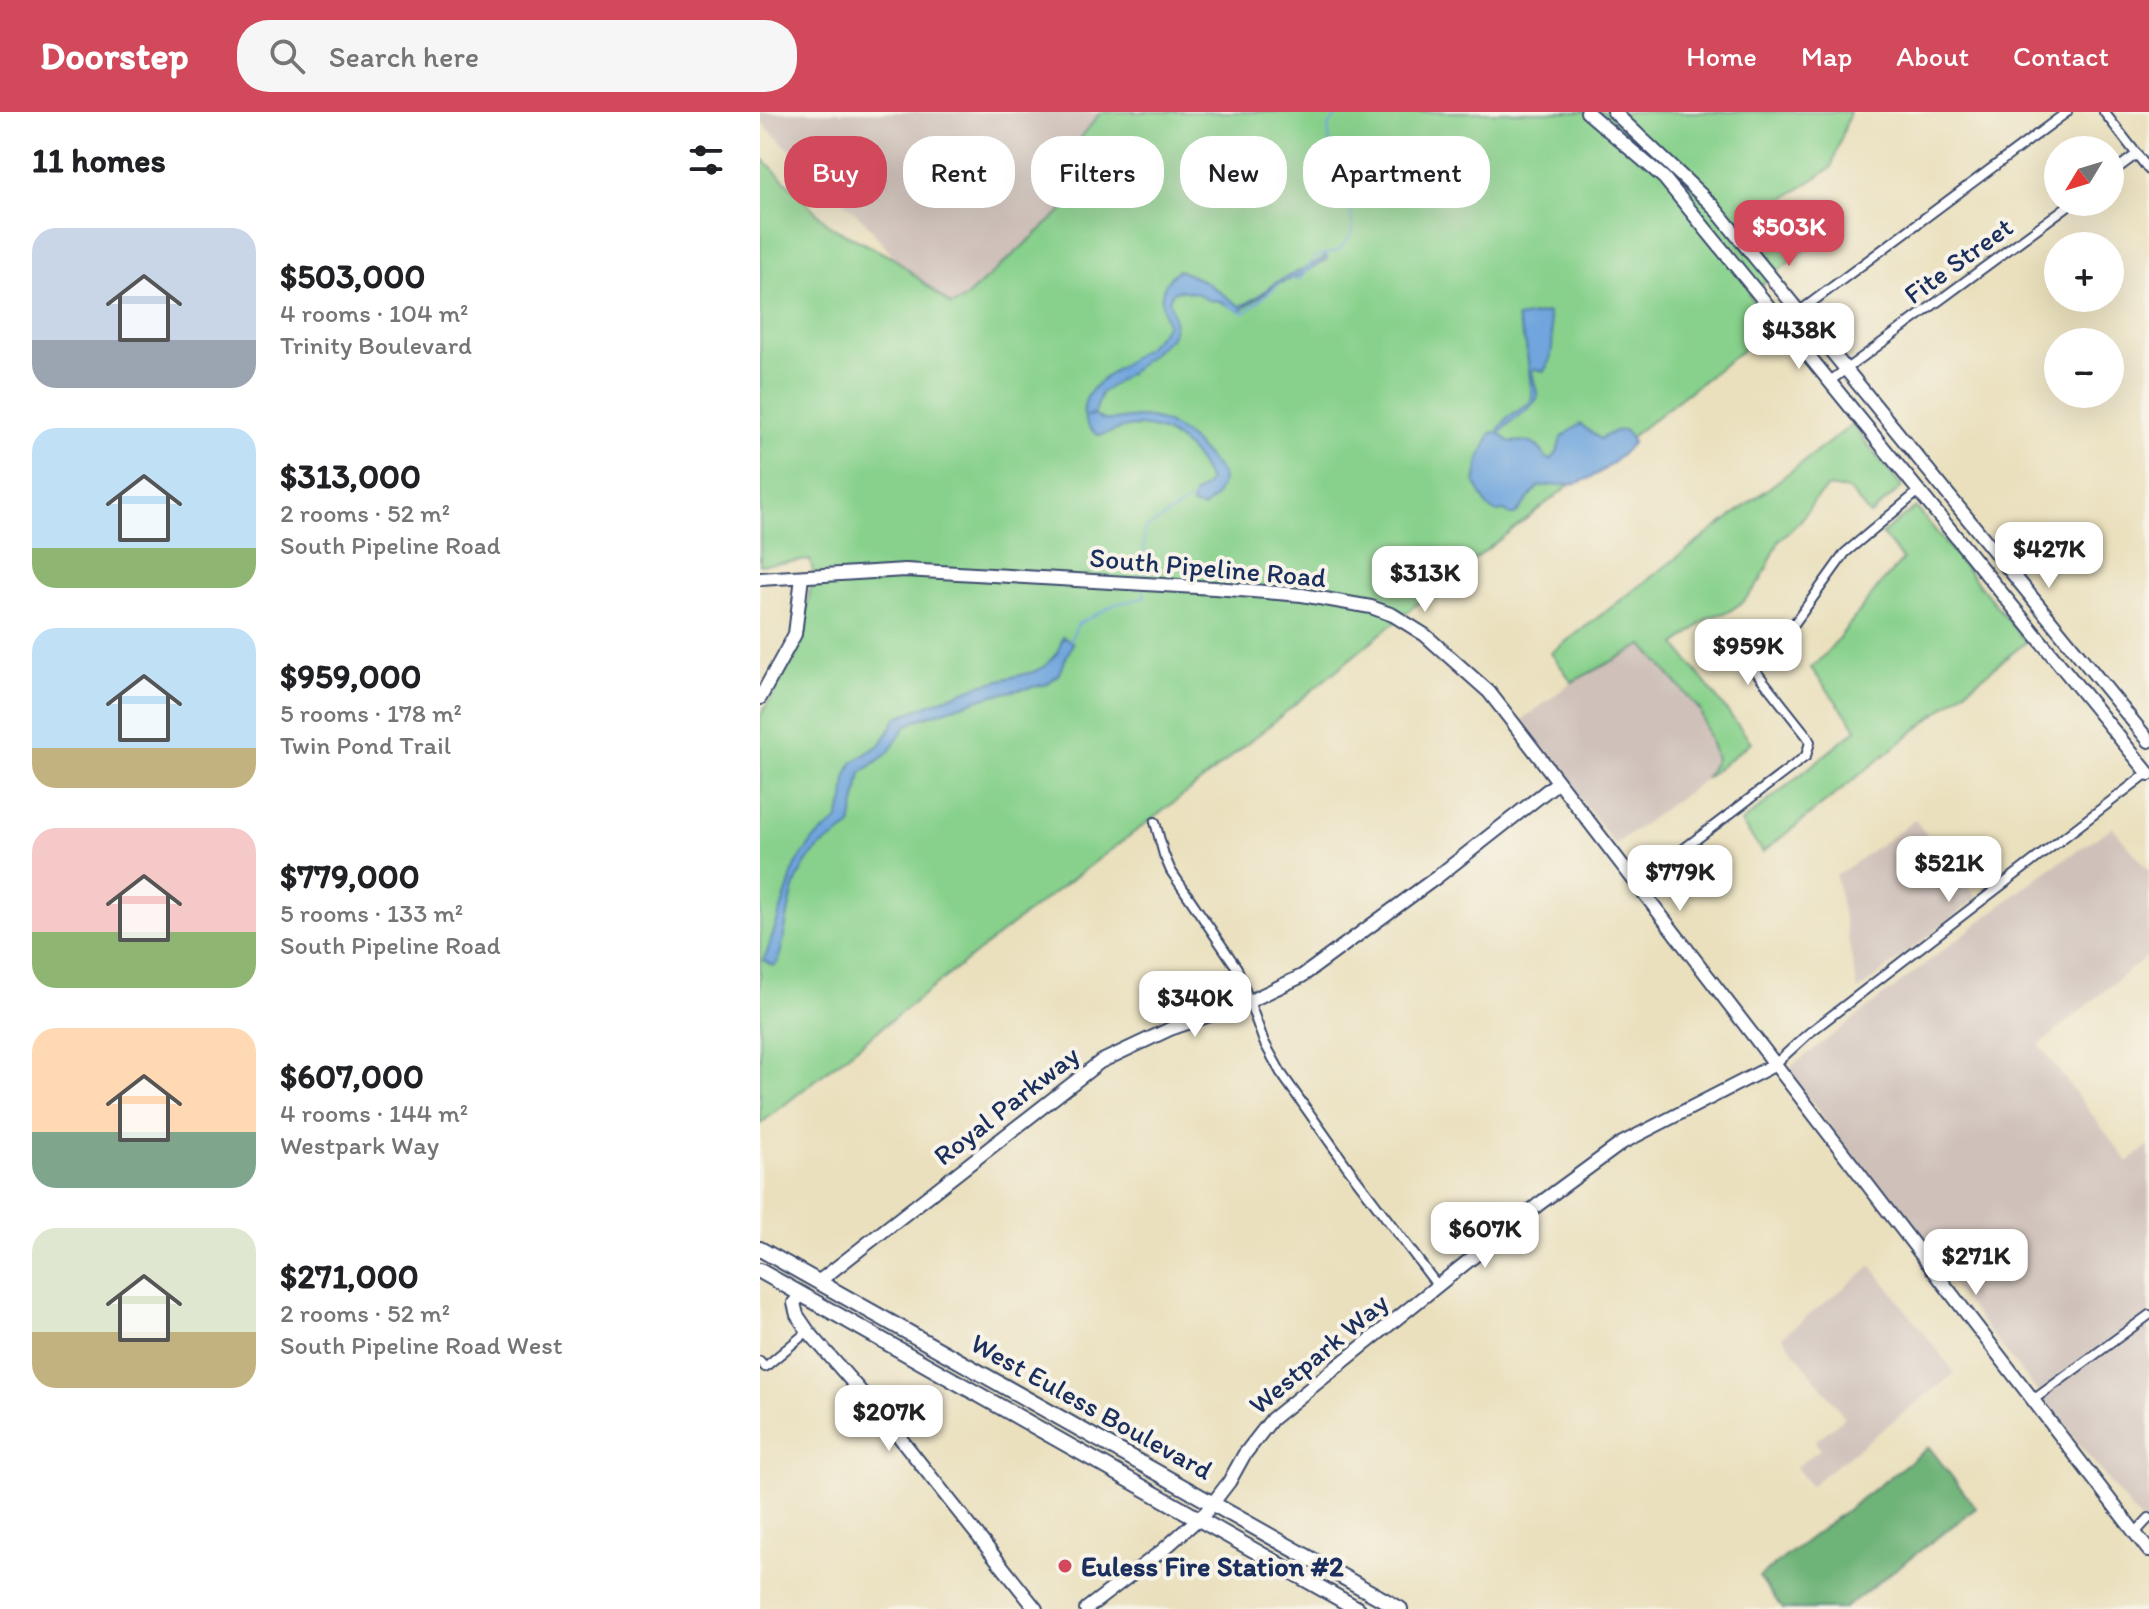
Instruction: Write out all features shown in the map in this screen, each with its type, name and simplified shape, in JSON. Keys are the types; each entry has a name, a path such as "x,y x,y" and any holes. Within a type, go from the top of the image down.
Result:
{"main road":[{"name":"West Euless Boulevard","path":"760,1249 1400,1609"},
{"path":"760,1262 799,1283 818,1282"},
{"name":"West Euless Boulevard","path":"760,1271 1358,1609"},
{"path":"801,1294 817,1291 897,1333 910,1333"},
{"path":"999,1405 1012,1392"}],"street":[{"path":"1587,112 1664,178 2149,773 1809,1033 1774,1065"},
{"path":"1614,112 1712,205 2149,741"},
{"path":"1800,311 2067,112"},
{"path":"2104,112 2149,170"},
{"path":"2124,164 2137,154"},
{"name":"Fite Street","path":"1830,381 2054,216"},
{"path":"1636,885 1806,756 1810,742 1807,736 1758,674 1754,657 1800,617 1845,553 1919,491"},
{"name":"South Pipeline Road","path":"760,579 905,570 1214,588 1302,595 1371,607 1404,621 1489,692 2149,1551"},
{"path":"760,698 795,634 802,577"},
{"name":"Royal Parkway","path":"818,1282 1100,1062 1170,1029 1250,1001 1302,976 1338,952 1558,782"},
{"path":"1155,822 1171,871 1237,968 1264,1042 1281,1073 1437,1285"},
{"name":"Westpark Way","path":"1086,1609 1163,1550 1213,1504 1244,1455 1272,1419 1437,1285 1622,1143 1774,1065"},
{"path":"801,1294 794,1303 797,1315 808,1331 889,1424 1036,1609"},
{"path":"2033,1400 2149,1315"},
{"path":"762,1364 808,1331"},
{"path":"2135,1533 2149,1518"}],"shaded area":[{"path":"760,112 1101,112 1082,136 1031,136 1031,208 1065,208 962,301 951,305 895,259 850,208 887,208 887,136 784,136 784,144 760,121"},
{"path":"1643,645 1700,711 1716,759 1705,779 1615,845 1521,721 1572,682"},
{"path":"1915,820 1977,898 1858,991 1836,876"},
{"path":"2113,827 2149,871 2149,954 2039,1045 2128,1162 2149,1146 2149,1532 1906,1227 1787,1070 2046,871"},
{"path":"1872,1266 1955,1373 1810,1486 1796,1467 1820,1449 1815,1441 1845,1417 1782,1336"}],"green space":[{"path":"1101,112 1850,112 1831,168 1782,200 1809,246 1749,295 1773,326 1407,612 1197,785 1023,916 760,1124 760,716 796,656 810,589 816,583 810,560 760,565 760,156 784,180 784,208 812,208 831,227 895,259 951,305 962,301 1065,208 1164,208 1164,136 1082,136"},
{"path":"1852,425 1902,487 1870,515 1849,490 1828,487 1779,541 1761,580 1743,602 1728,612 1709,617 1676,645 1751,742 1705,779 1716,759 1700,710 1643,645 1572,682 1551,653"},
{"path":"1916,507 2026,642 1763,852 1741,823 1857,729 1811,668 1903,560 1882,534"},
{"path":"1929,1447 1976,1508 1843,1609 1783,1609 1759,1577"}],"water":[{"path":"1326,256 1327,259 1301,275 1276,285 1240,311 1196,293 1173,292 1169,300 1174,324 1170,338 1130,373 1101,393 1095,413 1087,416 1094,415 1105,420 1142,417 1178,429 1222,474 1223,481 1215,498 1203,508 1192,505 1194,495 1209,481 1190,450 1172,435 1149,427 1131,426 1098,435 1088,426 1084,409 1091,391 1150,344 1167,324 1162,294 1171,276 1178,270 1204,281 1240,306 1274,284"},
{"path":"1548,313 1552,351 1544,371 1534,369 1532,372 1538,397 1500,434 1510,442 1536,445 1551,460 1557,453 1561,438 1580,424 1600,439 1615,431 1625,430 1633,442 1601,472 1577,483 1538,487 1515,515 1505,511 1495,512 1488,507 1475,483 1479,460 1491,433 1497,432 1507,418 1530,403 1532,396 1526,346 1517,318"},
{"path":"1063,637 1073,643 1058,675 1047,684 989,696 919,719 906,726 888,753 861,773 851,826 809,858 795,886 778,962 774,966 763,960 795,866 813,840 837,821 852,763 881,744 897,717 980,685 1044,667 1058,652"}],"waterway":[{"path":"1292,279 1300,280 1315,257 1339,250 1353,232 1350,201 1333,164 1328,127 1340,112"},
{"path":"1228,305 1245,313 1280,283"},
{"path":"1145,580 1144,530 1194,498"},
{"path":"1070,641 1078,624 1116,604 1144,598 1144,591"}],"place":[{"name":"Euless Fire Station #2","path":"1065,1566"}]}
